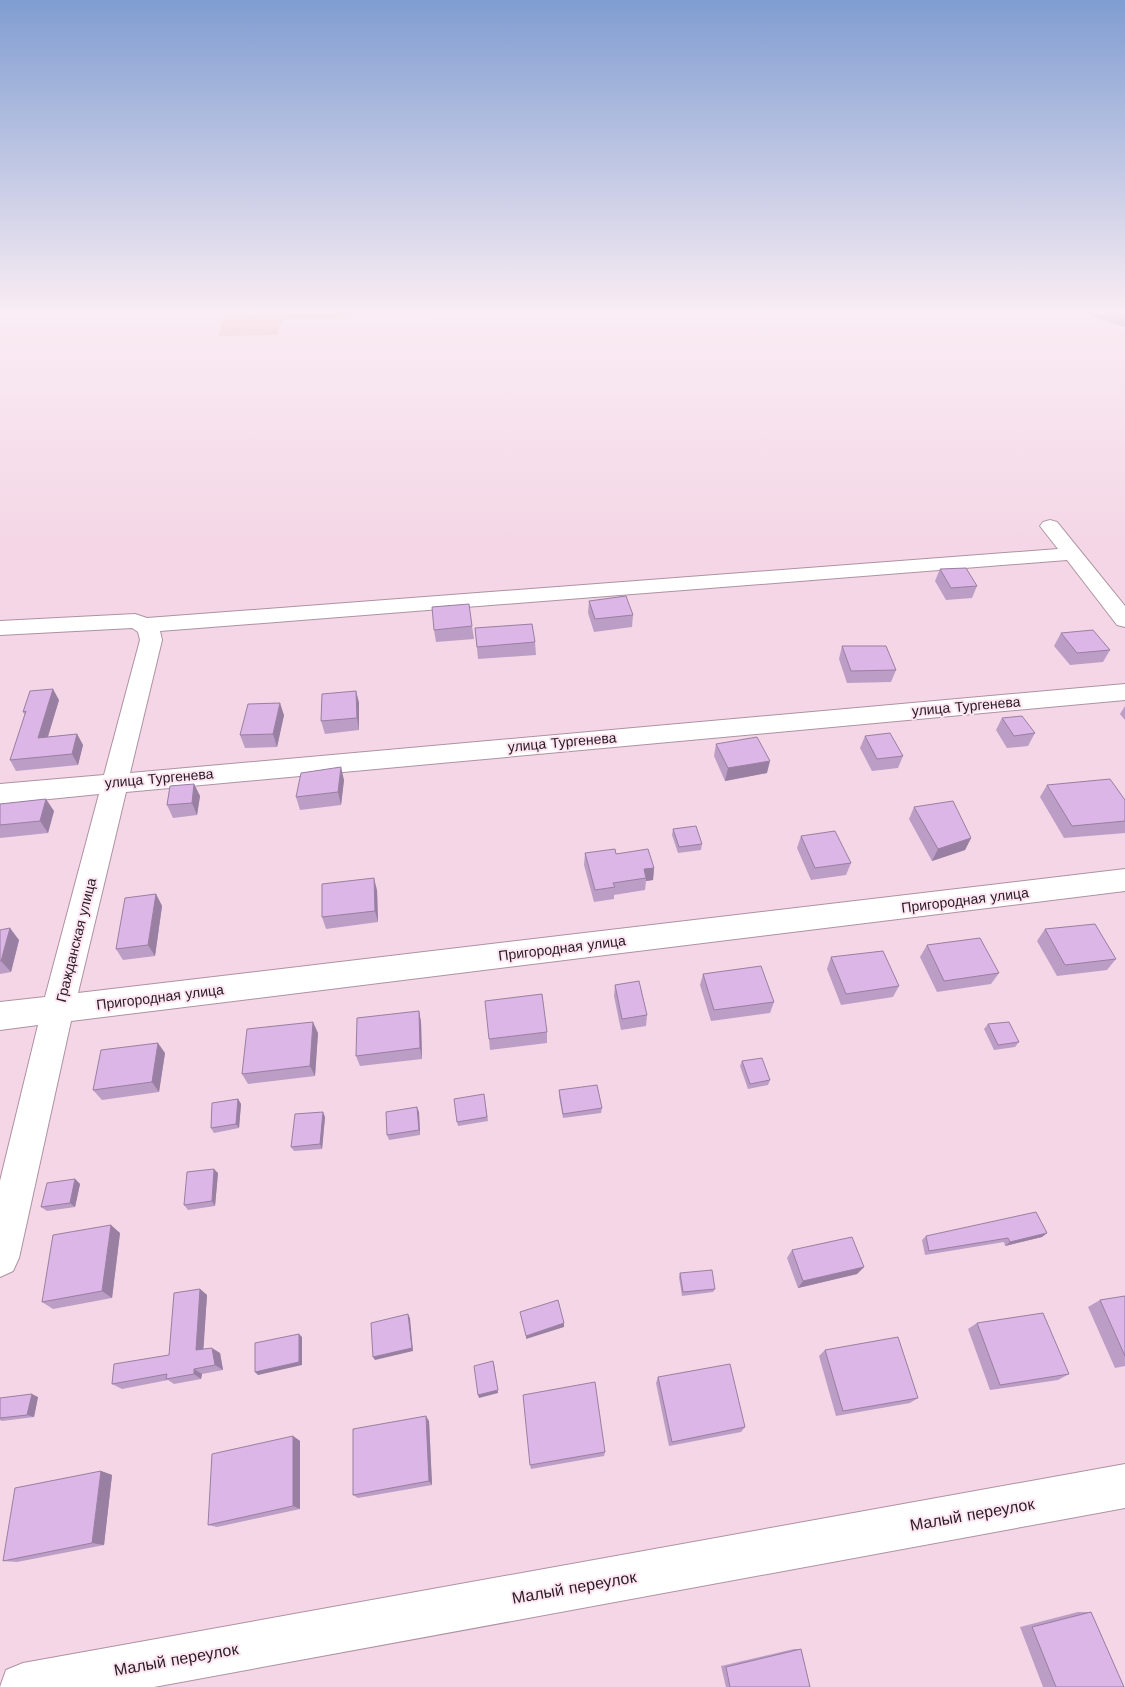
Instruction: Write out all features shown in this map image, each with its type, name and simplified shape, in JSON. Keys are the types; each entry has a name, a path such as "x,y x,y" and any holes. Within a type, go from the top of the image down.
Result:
{"street":[{"path":"1050,526 1125,620"},
{"path":"0,628 122,620 135,621 145,625 1072,554"},
{"name":"Гражданская улица","path":"0,1258 58,1009 151,640 151,632 145,625"},
{"name":"улица Тургенева","path":"0,794 1125,692"},
{"name":"Пригородная улица","path":"0,1016 1125,880"},
{"name":"Малый переулок","path":"23,1687 1125,1486"}],"building":[{"path":"966,568 977,586 951,588 940,569"},
{"path":"626,596 633,615 595,619 589,601"},
{"path":"469,604 472,626 434,630 432,607"},
{"path":"532,624 535,642 477,647 475,628"},
{"path":"1093,630 1110,650 1077,653 1061,633"},
{"path":"842,646 886,646 896,670 851,671"},
{"path":"53,689 38,738 77,734 72,754 10,760 26,711 23,712 30,691"},
{"path":"356,691 357,718 321,721 322,694"},
{"path":"280,703 273,734 240,735 248,704"},
{"path":"1022,716 1035,733 1014,736 1002,718"},
{"path":"890,733 903,756 877,759 865,736"},
{"path":"757,737 770,761 728,768 716,744"},
{"path":"341,767 338,792 296,797 301,773"},
{"path":"1110,779 1125,800 1125,821 1072,826 1047,785"},
{"path":"194,784 192,803 167,805 170,786"},
{"path":"46,799 40,821 0,825 0,804"},
{"path":"953,801 971,838 938,849 914,807"},
{"path":"696,826 702,844 679,847 673,829"},
{"path":"835,831 851,863 815,868 801,836"},
{"path":"615,849 616,854 648,849 654,868 644,869 646,878 613,883 615,887 595,890 585,853"},
{"path":"374,878 375,911 322,917 322,884"},
{"path":"156,894 148,945 116,949 125,898"},
{"path":"1095,924 1116,959 1065,965 1045,929"},
{"path":"10,928 1,961 0,961 0,930"},
{"path":"980,938 999,973 944,981 927,945"},
{"path":"883,951 899,986 846,994 831,957"},
{"path":"761,966 774,1002 714,1010 703,974"},
{"path":"639,981 647,1015 622,1019 615,985"},
{"path":"542,994 547,1032 489,1039 485,1001"},
{"path":"419,1011 420,1048 356,1056 357,1018"},
{"path":"313,1022 310,1066 242,1074 247,1029"},
{"path":"1009,1022 1019,1042 998,1045 988,1024"},
{"path":"158,1043 152,1082 93,1090 101,1050"},
{"path":"762,1058 770,1080 750,1084 742,1061"},
{"path":"597,1085 602,1108 563,1114 559,1090"},
{"path":"484,1094 487,1117 457,1122 454,1099"},
{"path":"238,1099 236,1124 211,1128 212,1103"},
{"path":"417,1107 419,1130 387,1135 386,1112"},
{"path":"323,1112 320,1144 291,1147 295,1114"},
{"path":"214,1169 212,1201 184,1205 187,1172"},
{"path":"75,1179 70,1203 41,1207 47,1183"},
{"path":"1036,1212 1047,1233 1010,1242 1008,1238 929,1251 926,1236"},
{"path":"111,1225 102,1291 42,1302 53,1235"},
{"path":"852,1237 864,1267 803,1281 792,1250"},
{"path":"712,1270 715,1289 683,1292 680,1273"},
{"path":"200,1289 196,1350 212,1348 215,1365 194,1369 194,1374 166,1379 167,1374 112,1384 114,1364 169,1355 174,1293"},
{"path":"1125,1296 1125,1356 1100,1300"},
{"path":"558,1300 564,1323 526,1336 520,1312"},
{"path":"1043,1313 1069,1374 1000,1385 977,1323"},
{"path":"408,1314 412,1348 373,1357 371,1323"},
{"path":"299,1334 299,1362 255,1372 255,1343"},
{"path":"898,1337 918,1398 843,1411 825,1350"},
{"path":"493,1361 498,1390 478,1395 474,1366"},
{"path":"730,1364 745,1427 672,1442 658,1377"},
{"path":"595,1382 605,1452 530,1465 523,1395"},
{"path":"32,1394 27,1415 0,1418 0,1398"},
{"path":"426,1416 429,1481 353,1495 353,1429"},
{"path":"293,1436 293,1506 208,1525 212,1454"},
{"path":"101,1471 92,1543 3,1561 15,1488"},
{"path":"1091,1612 1124,1687 1056,1687 1032,1627"},
{"path":"801,1649 810,1687 730,1687 726,1667"}]}
